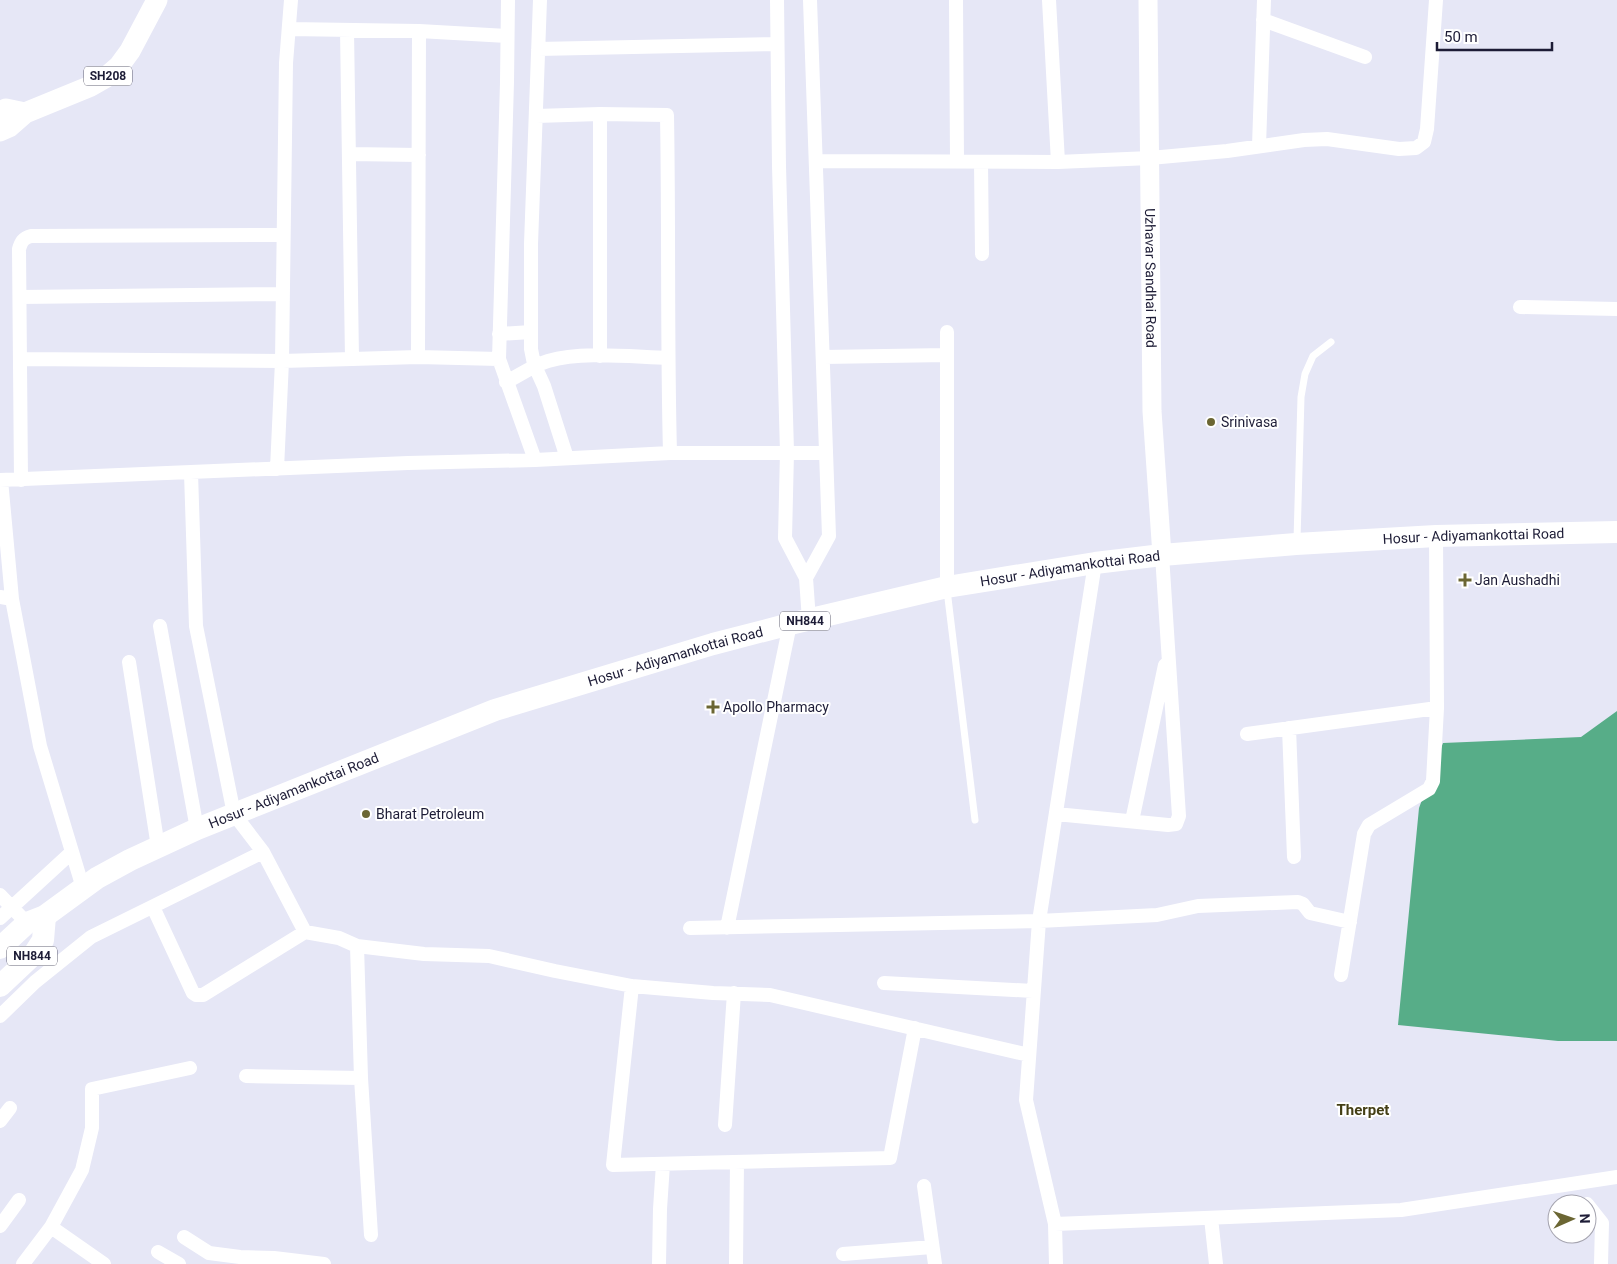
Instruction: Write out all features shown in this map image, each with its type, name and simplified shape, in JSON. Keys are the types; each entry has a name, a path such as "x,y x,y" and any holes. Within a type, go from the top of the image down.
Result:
{"highway":[{"name":"Hosur - Adiyamankottai Road","path":"28,915 83,888 130,860 197,829 495,710 704,647 799,622 947,587 1162,555 1296,544 1436,536 1617,532"},
{"name":"NH844","path":"0,948 28,915 43,940 34,954 29,974 0,986"}],"main road":[{"name":"SH208","path":"0,131 9,127 25,113 91,86 105,78 119,66 130,51 157,0"},
{"name":"Uzhavar Sandhai Road","path":"1148,0 1152,411 1162,555"},
{"name":"SH208","path":"0,112 6,110 25,113"}],"street":[{"path":"277,469 282,361 286,72 291,0"},
{"path":"508,0 499,359 536,460"},
{"path":"540,0 531,244 531,349 535,367 544,386 567,458"},
{"path":"776,0 787,452 785,538 806,578"},
{"path":"728,928 799,622 806,578 829,536 810,0"},
{"path":"956,0 957,161"},
{"path":"1049,0 1058,162"},
{"path":"1259,146 1264,0"},
{"path":"816,161 1058,162 1150,158 1304,140 1328,139 1399,149 1416,148 1424,142 1428,130 1436,0"},
{"path":"1263,20 1365,57"},
{"path":"289,29 419,31 507,36"},
{"path":"347,30 352,359"},
{"path":"418,357 419,31"},
{"path":"538,49 777,44"},
{"path":"536,116 600,114 667,115 670,453"},
{"path":"600,114 600,356"},
{"path":"349,154 419,155"},
{"path":"981,162 982,254"},
{"path":"21,480 18,249 25,238 31,236 283,235"},
{"path":"20,297 283,294"},
{"path":"1520,307 1617,309"},
{"path":"499,334 531,332"},
{"path":"947,332 947,587"},
{"path":"823,357 947,355"},
{"path":"20,359 282,361 418,357 499,359"},
{"path":"506,382 547,361 572,357 668,358"},
{"path":"83,888 40,746 6,598 0,480 408,463 536,460 670,453 825,452"},
{"path":"190,473 196,626 234,814 263,852 305,932"},
{"path":"1341,975 1364,834 1369,824 1429,789 1433,781 1437,708 1436,536"},
{"path":"1056,814 1168,825 1176,824 1179,816 1162,555"},
{"path":"1056,1264 1055,1224 1026,1100 1039,921 1095,564"},
{"path":"160,626 197,829"},
{"path":"1132,820 1169,647"},
{"path":"129,662 158,847"},
{"path":"1247,734 1437,708"},
{"path":"1289,728 1294,857"},
{"path":"0,918 28,915 72,852"},
{"path":"0,1016 29,974 91,937 263,852"},
{"path":"0,895 28,915"},
{"path":"690,928 1039,921 1157,915 1198,906 1298,902 1303,904 1310,913 1350,922"},
{"path":"153,907 193,993 196,995 203,995 305,932 339,938 357,946 424,954 490,956 632,986 770,995 1029,1055"},
{"path":"357,946 361,1078 371,1235"},
{"path":"884,983 1033,991"},
{"path":"632,986 614,1166 890,1158 914,1028"},
{"path":"725,1125 734,993"},
{"path":"23,1264 51,1227 82,1170 92,1128 92,1089 190,1068"},
{"path":"246,1076 361,1078"},
{"path":"0,1121 10,1108"},
{"path":"736,1264 737,1162"},
{"path":"659,1264 663,1164"},
{"path":"1055,1224 1401,1210 1617,1177"},
{"path":"1571,1184 1579,1194"},
{"path":"924,1186 935,1264"},
{"path":"0,1226 19,1200"},
{"path":"1597,1217 1602,1224 1601,1264"},
{"path":"1212,1218 1216,1264"},
{"path":"51,1227 104,1264"},
{"path":"184,1237 209,1253 240,1258 274,1258 324,1264"},
{"path":"843,1254 932,1247"},
{"path":"158,1252 179,1264"}],"lane":[{"path":"1296,544 1301,397 1305,374 1313,356 1331,342"},
{"path":"947,587 975,820"}],"shaded area":[{"path":"1617,711 1617,1041 1558,1041 1398,1025 1419,808 1443,743 1581,737"}],"place":[{"name":"Srinivasa","path":"1211,422"},
{"name":"Jan Aushadhi","path":"1465,580"},
{"name":"Apollo Pharmacy","path":"713,707"},
{"name":"Bharat Petroleum","path":"366,814"}],"district":[{"name":"Therpet","path":"1363,1110"}]}
